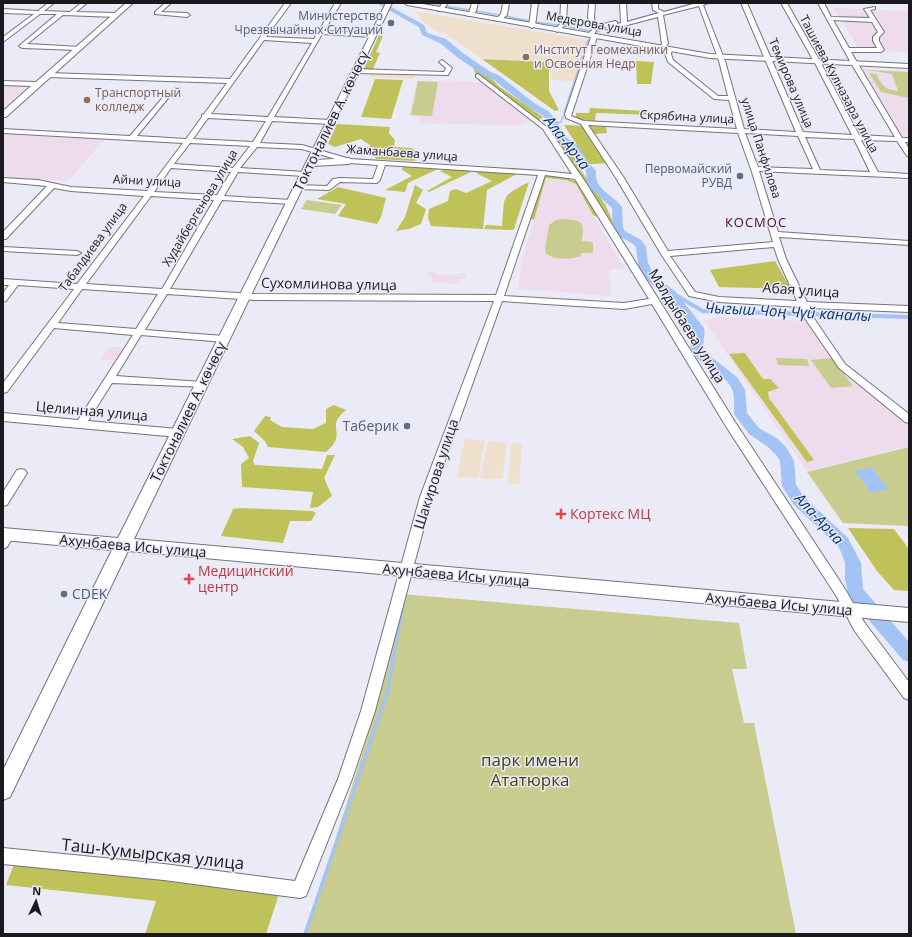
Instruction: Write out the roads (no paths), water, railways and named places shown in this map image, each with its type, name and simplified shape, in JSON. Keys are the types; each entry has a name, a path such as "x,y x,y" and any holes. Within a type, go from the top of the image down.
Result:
{"main road":[{"path":"3,114 130,3"},
{"name":"Токтоналиев А. көчөсү","path":"3,790 355,71 373,35 376,32 384,3"},
{"name":"Токтоналиев А. көчөсү","path":"381,15 389,3"},
{"name":"Медерова улица","path":"407,3 670,50 720,57 909,66"},
{"path":"3,83 38,84"},
{"path":"311,162 349,161"},
{"name":"Ахунбаева Исы улица","path":"5,538 124,544 407,571 908,615"}],"street":[{"path":"3,40 51,3"},
{"path":"71,14 84,3"},
{"path":"168,3 158,13 187,15"},
{"name":"Табалдиева улица","path":"3,390 188,141 204,116 287,3"},
{"name":"Худайбергенова улица","path":"81,424 140,332 221,198 236,169 254,145 338,3"},
{"path":"440,10 445,3"},
{"path":"470,15 473,12 475,3"},
{"path":"498,20 504,15 506,3"},
{"path":"532,26 535,3"},
{"path":"557,30 563,24 564,3"},
{"path":"583,123 568,117 568,114 591,36 595,30 591,18 592,3"},
{"path":"623,3 625,21"},
{"path":"655,3 660,13 665,44 661,48"},
{"path":"660,13 681,3"},
{"path":"595,28 702,3"},
{"name":"улица Панфилова","path":"702,3 720,57 741,131 770,214 776,244 807,313"},
{"name":"Темирова улица","path":"744,3 817,171"},
{"name":"Ташиева Кулназара улица","path":"784,3 817,62 854,137 875,174"},
{"path":"821,3 854,63 909,154"},
{"path":"4,12 12,7"},
{"path":"848,50 881,50 876,42 876,37 881,32 867,9 873,8"},
{"path":"4,12 116,15"},
{"path":"61,14 22,46 79,48"},
{"path":"829,18 874,20"},
{"path":"608,28 625,21"},
{"path":"268,30 373,35"},
{"path":"262,38 315,41"},
{"path":"670,50 668,54 670,61 684,73 716,98 731,98"},
{"path":"355,71 446,74 449,68 442,62"},
{"path":"48,75 230,81"},
{"name":"Малдыбаева улица","path":"478,76 545,128 586,189 731,425 856,611 859,626 909,693"},
{"path":"132,138 168,96"},
{"path":"204,116 330,122"},
{"name":"Скрябина улица","path":"583,123 909,140"},
{"name":"Малдыбаева улица","path":"583,123 620,178 665,254 692,294"},
{"name":"Жаманбаева улица","path":"3,131 302,147 311,162 349,161 542,173 577,177"},
{"path":"168,166 236,169 311,162"},
{"path":"298,187 329,188 336,181 340,180 374,181 376,180 382,163"},
{"path":"755,169 909,176"},
{"name":"Шакирова улица","path":"300,890 344,779 368,711 388,630 407,571 428,492 499,298 542,173"},
{"name":"Айни улица","path":"3,180 38,182 71,189 291,202"},
{"path":"3,237 52,185"},
{"path":"774,234 909,243"},
{"path":"665,254 776,244"},
{"path":"3,249 77,253"},
{"name":"Сухомлинова улица","path":"3,282 244,297 499,298 624,306 655,301"},
{"path":"3,299 15,283"},
{"name":"Абая улица","path":"692,294 714,299 787,302 807,313 909,309"},
{"path":"807,313 842,366 909,419"},
{"path":"50,326 224,339"},
{"path":"109,379 202,385"},
{"name":"Целинная улица","path":"3,416 178,432"},
{"path":"3,502 21,473"},
{"name":"Таш-Кумырская улица","path":"3,856 164,872 300,890"}],"water":[{"path":"871,467 889,489 872,493 854,471"}],"waterway":[{"name":"Чыгыш Чоң Чүй каналы","path":"379,3 422,26 424,34 443,41 460,55 486,73 497,78 531,105 545,113 554,123 562,138 576,149 583,162 591,171 592,183 599,192 617,207 618,227 621,233 638,242 641,247 645,270 651,280 671,293 698,328 699,333 696,342 697,349 702,356 733,380 739,390 741,414 754,431 773,443 781,451 787,461 789,486 799,501 843,542 853,563 855,592 909,654"},
{"path":"426,3 441,5"},
{"path":"662,12 694,3"},
{"path":"445,6 470,10"},
{"path":"476,11 499,15"},
{"path":"628,21 658,13"},
{"path":"505,16 529,21"},
{"path":"535,22 557,25"},
{"path":"563,26 591,31"},
{"path":"597,32 609,26"},
{"name":"Ала-Арча","path":"564,113 588,40"},
{"name":"Ала-Арча","path":"554,123 561,122 563,116"},
{"name":"Чыгыш Чоң Чүй каналы","path":"671,292 702,311 909,317"},
{"path":"395,650 404,602"},
{"path":"305,934 387,694 395,649"}],"place":[{"name":"Министерство Чрезвычайных Ситуаций","path":"391,23"},
{"name":"Институт Геомеханики и Освоения Недр","path":"526,57"},
{"name":"Транспортный колледж","path":"87,100"},
{"name":"Первомайский РУВД","path":"740,176"},
{"name":"Таберик","path":"407,426"},
{"name":"Кортекс МЦ","path":"561,514"},
{"name":"Медицинский центр","path":"189,579"},
{"name":"CDEK","path":"64,594"}],"district":[{"name":"КОСМОС","path":"756,222"}],"park label":[{"name":"парк имени Ататюрка","path":"530,770"}]}
